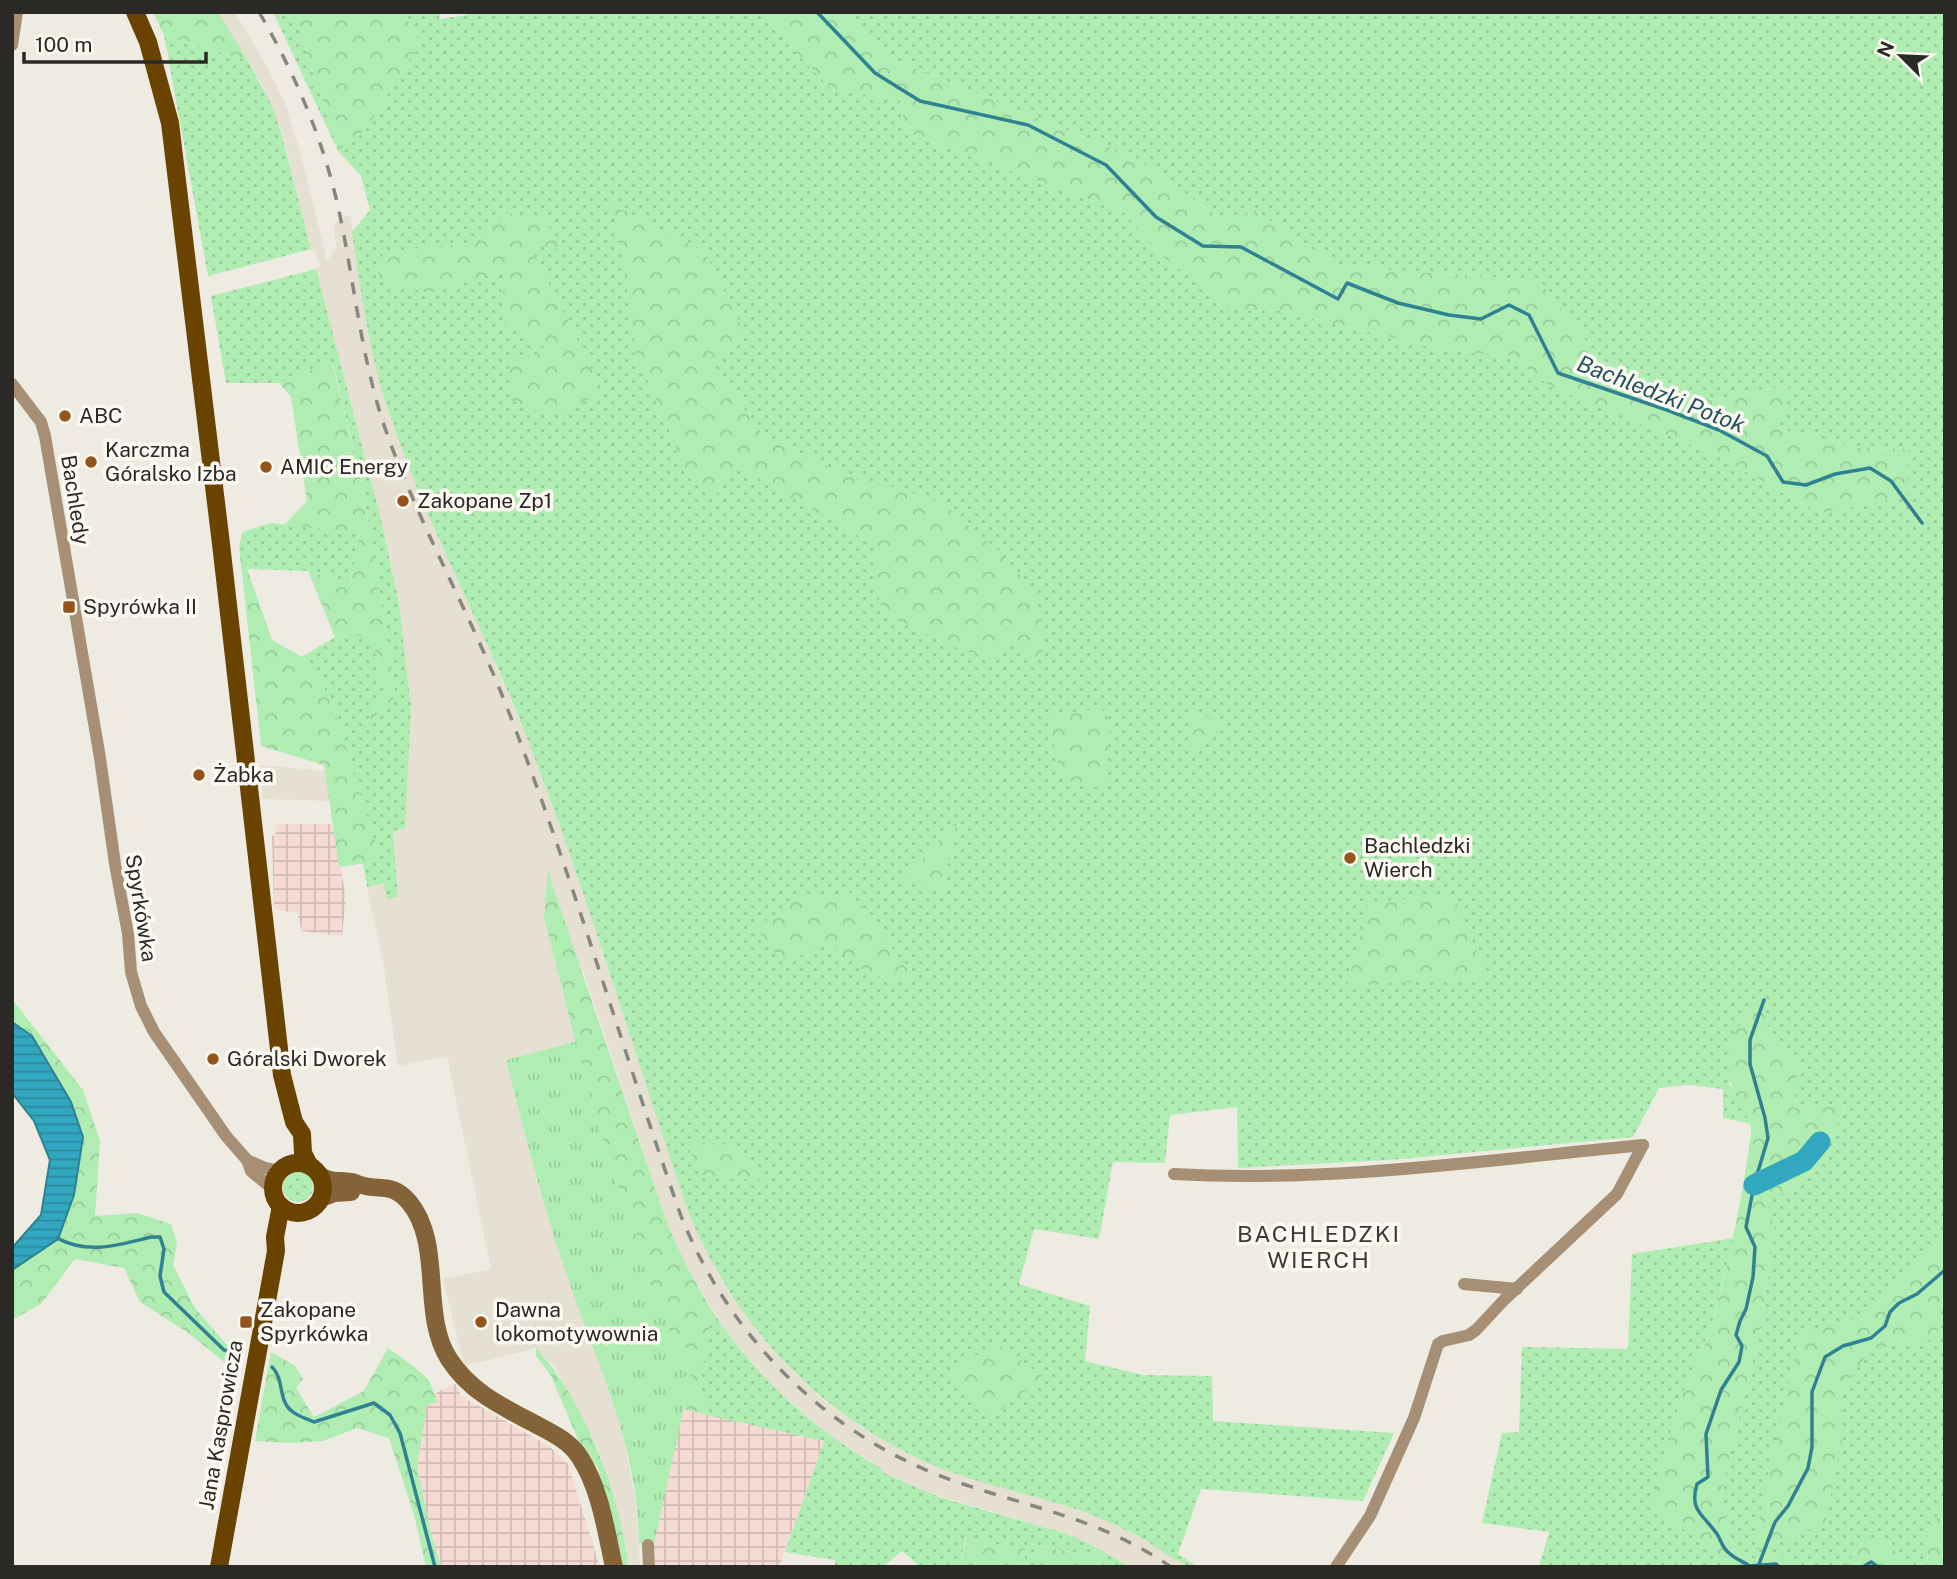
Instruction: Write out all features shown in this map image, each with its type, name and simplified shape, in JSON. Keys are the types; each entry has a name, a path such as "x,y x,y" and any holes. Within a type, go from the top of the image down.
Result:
{"main road":[{"path":"135,12 158,76 173,148 282,1075 294,1122 292,1154 275,1180 284,1203 309,1210 321,1198 323,1187 303,1153 302,1134 294,1122"},
{"path":"284,1168 299,1163 315,1170"},
{"name":"Jana Kasprowicza","path":"219,1567 284,1203"}],"street":[{"path":"12,45 17,12"},
{"name":"Bachledy","path":"12,384 41,422 45,436 77,631"},
{"name":"Spyrkówka","path":"77,631 128,934 131,972 141,1006 175,1064 247,1160 254,1174 284,1203"},
{"path":"1174,1174 1233,1178 1397,1169 1643,1145 1616,1194 1469,1335 1443,1340 1438,1344 1414,1418 1375,1504 1336,1567"},
{"path":"247,1160 265,1168 284,1168"},
{"path":"315,1170 327,1180 393,1189 409,1201 422,1222 439,1335 447,1356 461,1375 486,1398 561,1438 578,1454 601,1511 614,1567"},
{"path":"321,1198 330,1193 357,1191 362,1186"},
{"path":"1464,1284 1517,1289"},
{"path":"648,1545 649,1567"}],"shaded area":[{"path":"218,12 235,12 285,103 301,155 327,261 336,248 334,223 350,214 367,327 387,409 408,464 529,742 569,849 689,1214 719,1277 760,1335 792,1371 826,1402 865,1430 950,1471 1110,1522 1189,1567 1131,1567 1064,1533 923,1491 884,1473 832,1437 774,1388 726,1332 687,1267 667,1223 583,970 544,918 577,1041 506,1060 540,1192 622,1432 636,1501 640,1567 628,1567 615,1504 598,1448 555,1368 536,1348 464,1366 443,1279 491,1269 447,1056 398,1066 383,961 367,887 384,883 398,897 393,830 411,707 399,603 380,515 316,269 320,266 315,250 311,249 282,132 262,85"},
{"path":"260,765 325,771 329,801 263,799"},
{"path":"275,824 333,824 346,898 342,936 302,931 297,912 274,908 272,836 276,833"},
{"path":"456,1384 461,1396 549,1446 568,1464 600,1567 441,1567 417,1466 427,1405 436,1402 434,1395 439,1391"},
{"path":"683,1409 824,1441 779,1567 655,1567 654,1544"}],"green space":[{"path":"153,12 218,12 248,61 164,35"},
{"path":"273,12 296,12 297,23 338,150 420,44 404,12 441,12 439,19 466,15 466,12 767,12 776,31 831,89 900,100 906,132 1125,213 1158,253 1235,310 1281,311 1448,351 1511,356 1550,386 1716,455 1819,513 1908,449 1862,448 1777,429 1792,385 1710,400 1603,363 1540,281 1338,266 1256,211 1220,218 1136,158 889,58 844,12 1945,12 1945,1502 1927,1539 1928,1567 1906,1567 1889,1541 1862,1543 1845,1567 1796,1567 1775,1553 1746,1560 1733,1547 1721,1494 1760,1330 1775,1230 1766,1204 1818,1169 1846,1105 1794,1108 1798,1060 1770,1034 1729,1083 1752,1124 1723,1118 1723,1089 1689,1085 1659,1088 1633,1137 1390,1160 1238,1168 1237,1107 1170,1115 1165,1163 1113,1162 1099,1239 1034,1229 1019,1284 1090,1306 1085,1361 1143,1375 1212,1376 1213,1421 1394,1433 1363,1501 1201,1489 1178,1554 1198,1567 1177,1561 1137,1536 1095,1516 948,1471 904,1452 826,1401 792,1370 761,1335 733,1297 709,1257 689,1214 551,801 512,702 421,497 382,391 362,300 352,232 370,210 361,176 338,151"},
{"path":"296,12 404,12 420,44 365,130 338,151 297,23"},
{"path":"767,12 844,12 889,58 1136,158 1220,218 1256,211 1338,266 1540,281 1603,363 1710,400 1793,385 1777,429 1862,448 1908,449 1908,497 1819,513 1716,455 1550,386 1511,356 1448,351 1281,311 1235,310 1158,253 1125,213 906,132 900,100 831,89 776,31"},
{"path":"164,35 248,61 273,108 311,249 208,276"},
{"path":"611,204 705,252 743,329 713,364 762,434 849,477 880,483 938,501 997,549 1034,591 1046,645 1037,661 1012,640 989,658 948,645 883,612 875,587 876,546 733,464 716,496 690,479 636,353"},
{"path":"507,213 542,216 566,251 529,244 604,393 549,417 509,399 509,361 551,351 504,325 503,272 429,293 377,281 383,252 478,242"},
{"path":"316,269 380,515 399,603 411,707 405,828 393,831 398,897 387,899 384,883 367,887 363,863 380,860 330,697 302,657 335,637 371,635 384,689 366,724 396,696 364,495 333,363 279,383 226,383 211,296"},
{"path":"332,362 364,495 396,696 365,726 384,689 371,635 335,637 308,571 350,585 359,533 284,525 307,501 291,397 279,383"},
{"path":"270,523 359,532 350,585 308,571 246,569 239,546 243,532"},
{"path":"239,546 272,640 302,657 330,697 381,861 339,867 324,765 261,746"},
{"path":"1101,708 1111,722 1105,789 1062,779 1047,718"},
{"path":"1190,710 1229,726 1192,749"},
{"path":"957,821 942,890 903,880"},
{"path":"548,872 667,1223 687,1267 712,1311 700,1386 707,1415 683,1409 696,1353 671,1339 664,1308 648,1280 635,1245 589,1094 544,918"},
{"path":"851,893 915,980 871,976 823,939 786,966 756,928 799,897"},
{"path":"1452,894 1488,977 1347,986 1369,903"},
{"path":"12,999 83,1090 100,1141 95,1216 137,1213 171,1224 177,1242 173,1265 195,1308 226,1344 239,1348 237,1366 223,1361 187,1332 140,1302 124,1268 75,1259 41,1304 12,1320 12,1270 22,1264 74,1195 32,1036 12,1022"},
{"path":"1761,1002 1770,1034 1798,1060 1794,1108 1846,1104 1820,1167 1767,1204 1775,1230 1760,1330 1721,1494 1733,1547 1746,1560 1775,1552 1796,1567 1721,1567 1717,1549 1653,1511 1672,1426 1684,1389 1712,1325 1730,1253 1751,1129 1733,1090 1728,1062 1734,1036 1740,1024"},
{"path":"577,1041 589,1094 648,1280 664,1308 671,1339 696,1353 654,1544 639,1545 636,1498 624,1439 548,1218 506,1060"},
{"path":"684,1141 734,1145 766,1180 705,1178"},
{"path":"298,1172 308,1177 313,1187 308,1197 298,1202 288,1197 283,1187 288,1177"},
{"path":"1734,1238 1711,1328 1681,1398 1658,1481 1718,1549 1721,1567 1539,1567 1549,1532 1482,1523 1502,1433 1519,1432 1522,1347 1628,1349 1632,1254"},
{"path":"1945,1238 1945,1298 1937,1308 1938,1339 1871,1349 1839,1394 1844,1432 1825,1524 1755,1550 1765,1487 1799,1336 1855,1318"},
{"path":"712,1311 747,1358 787,1399 831,1436 884,1473 939,1497 1064,1533 1131,1567 1102,1567 1105,1555 1064,1551 1032,1544 1041,1567 1023,1567 1026,1549 965,1539 960,1567 920,1567 902,1551 883,1567 835,1567 835,1560 785,1552 824,1441 707,1415 700,1386"},
{"path":"995,1343 1043,1376 995,1415 947,1375"},
{"path":"388,1348 429,1380 437,1402 427,1405 417,1466 441,1567 426,1567 414,1515 389,1438 357,1428 323,1441 255,1441 271,1352 295,1366 303,1379 296,1388 314,1417 364,1391"},
{"path":"536,1348 570,1395 598,1451 617,1510 628,1567 623,1567 598,1468 579,1442 551,1376 536,1356"},
{"path":"1945,1502 1945,1567 1928,1567 1927,1539"},
{"path":"966,1539 1026,1549 1023,1567 960,1567"},
{"path":"1889,1541 1906,1567 1845,1567 1862,1543"},
{"path":"1031,1544 1064,1551 1106,1555 1102,1567 1041,1567"}],"water":[{"path":"12,1022 32,1036 71,1102 83,1137 74,1195 58,1239 12,1270 12,1248 41,1215 50,1160 34,1121 12,1093"}],"waterway":[{"name":"Bachledzki Potok","path":"817,12 875,73 920,101 1028,125 1106,165 1156,217 1203,246 1241,247 1338,299 1347,283 1398,303 1449,315 1481,319 1509,305 1529,315 1558,373 1719,430 1767,456 1783,482 1806,485 1835,474 1870,468 1891,481 1922,523"},
{"path":"1748,1565 1725,1549 1699,1512 1695,1493 1697,1484 1708,1477 1706,1434 1721,1390 1739,1362 1742,1346 1736,1335 1746,1309 1753,1277 1755,1247 1746,1227 1754,1185 1768,1138 1750,1064 1750,1040 1764,1000"},
{"path":"1754,1185 1804,1161 1820,1142"},
{"path":"57,1238 80,1246 104,1247 160,1237 164,1249 160,1276 164,1292 224,1350 238,1354"},
{"path":"1759,1564 1775,1522 1788,1506 1808,1468 1812,1447 1812,1392 1825,1357 1843,1346 1871,1338 1885,1326 1890,1312 1899,1303 1917,1294 1945,1270"},
{"path":"272,1367 279,1378 288,1407 304,1418 314,1422 374,1403 390,1415 400,1433 435,1567"},
{"path":"1863,1567 1871,1562 1878,1567"},
{"path":"1748,1566 1776,1564 1779,1567"}],"railway":[{"path":"259,12 284,57 323,152 343,230 369,372 385,428 413,498 506,705 530,768 681,1216 702,1262 728,1304 758,1344 791,1380 829,1413 869,1441 913,1464 960,1483 1094,1527 1146,1551 1171,1567"}],"place":[{"name":"ABC","path":"65,416"},
{"name":"Karczma Góralsko Izba","path":"91,462"},
{"name":"AMIC Energy","path":"266,467"},
{"name":"Zakopane Zp1","path":"403,501"},
{"name":"Spyrówka II","path":"69,607"},
{"name":"Żabka","path":"199,775"},
{"name":"Bachledzki Wierch","path":"1350,858"},
{"name":"Góralski Dworek","path":"213,1059"},
{"name":"Zakopane Spyrkówka","path":"246,1322"},
{"name":"Dawna lokomotywownia","path":"481,1322"}],"district":[{"name":"BACHLEDZKI WIERCH","path":"1319,1247"}]}
